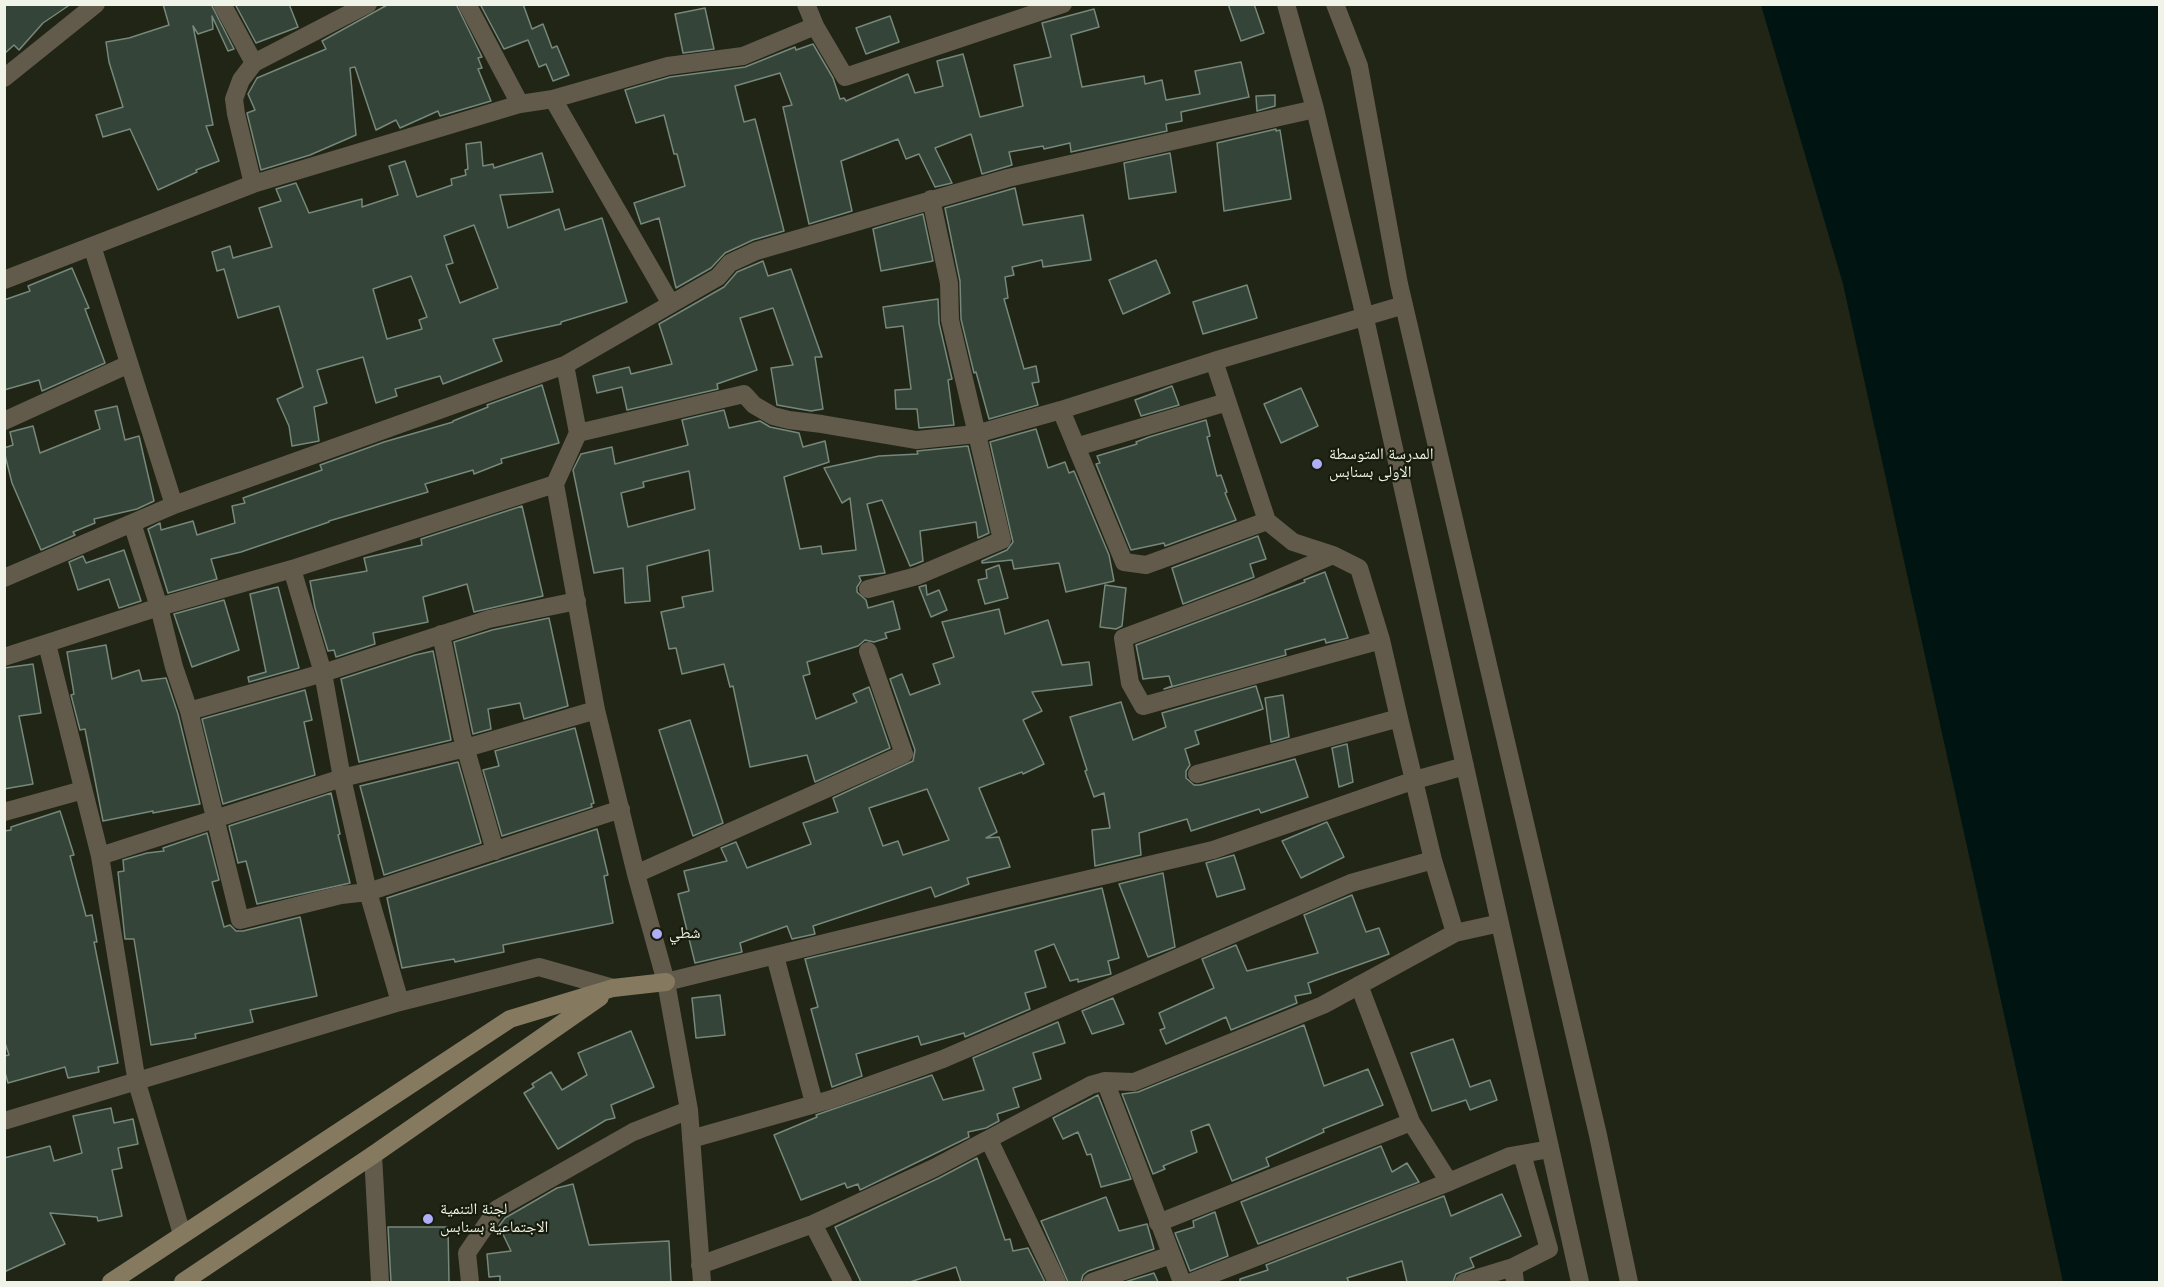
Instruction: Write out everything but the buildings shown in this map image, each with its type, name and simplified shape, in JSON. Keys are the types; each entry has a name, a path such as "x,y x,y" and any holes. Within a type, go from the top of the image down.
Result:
{"street":[{"path":"4,78 96,4"},
{"path":"222,4 254,63"},
{"path":"253,184 234,99 241,80 254,63 368,4"},
{"path":"467,4 519,104"},
{"path":"807,4 815,26 844,77 1063,4"},
{"path":"1286,4 1315,109 1365,316 1580,1282"},
{"path":"1335,4 1359,66 1404,304 1598,1135 1629,1282"},
{"path":"4,280 253,184 519,104 553,99 668,66 743,56 815,26"},
{"path":"553,99 671,304"},
{"path":"4,578 174,505 565,365 718,277 730,263 756,251 1008,178 1315,109"},
{"path":"868,589 917,576 1002,540 950,320 949,282 931,199"},
{"path":"92,246 174,505"},
{"path":"578,434 744,394 754,405 773,416 789,420 918,440 976,434 1404,304"},
{"path":"1214,361 1267,521 1293,542 1333,555 1359,568 1381,640 1433,860 1455,933"},
{"path":"4,421 129,364"},
{"path":"565,365 578,434 555,484 596,710 636,874 666,982 689,1110 701,1274 934,1168 1091,1086 1105,1081 1134,1082 1323,1005 1455,933 1500,923"},
{"path":"1076,447 1227,402"},
{"path":"1061,410 1124,562 1146,565 1267,521"},
{"path":"4,657 555,484"},
{"path":"132,523 189,711 240,920 341,895 368,892 621,809"},
{"path":"1333,555 1252,590 1123,638 1130,683 1143,706 1381,640"},
{"path":"292,568 323,673 342,778 368,892 400,1002"},
{"path":"189,711 323,673 489,619 577,601"},
{"path":"441,634 466,748 495,851"},
{"path":"47,644 100,856 137,1083 182,1234"},
{"path":"636,874 904,754 868,651"},
{"path":"100,856 342,778 466,748 596,710"},
{"path":"1197,774 1398,718"},
{"path":"111,1282 510,1019 613,988 666,982 1213,850 1415,780 1465,766"},
{"path":"4,812 83,790"},
{"path":"691,1139 829,1100 943,1059 1351,883 1433,860"},
{"path":"775,956 814,1103"},
{"path":"5,1121 400,1002 539,967 613,988"},
{"path":"1359,986 1412,1122 1449,1182"},
{"path":"183,1282 373,1155 613,988"},
{"path":"1105,1081 1182,1282"},
{"path":"470,1282 467,1253 497,1209 633,1132 689,1110"},
{"path":"1158,1223 1412,1122"},
{"path":"989,1140 1057,1282"},
{"path":"1192,1282 1510,1156 1550,1149"},
{"path":"1464,1282 1514,1275 1549,1249 1522,1154"},
{"path":"373,1155 380,1282"},
{"path":"813,1224 843,1282"},
{"path":"1092,1282 1171,1255"}],"shaded area":[{"path":"1761,5 2159,5 2159,1282 2063,1282 1843,284"}],"place":[{"name":"المدرسة المتوسطة الاولى بسنابس","path":"1317,464"},
{"name":"شطي","path":"657,934"},
{"name":"لجنة التنمية الاجتماعية بسنابس","path":"428,1219"}]}
